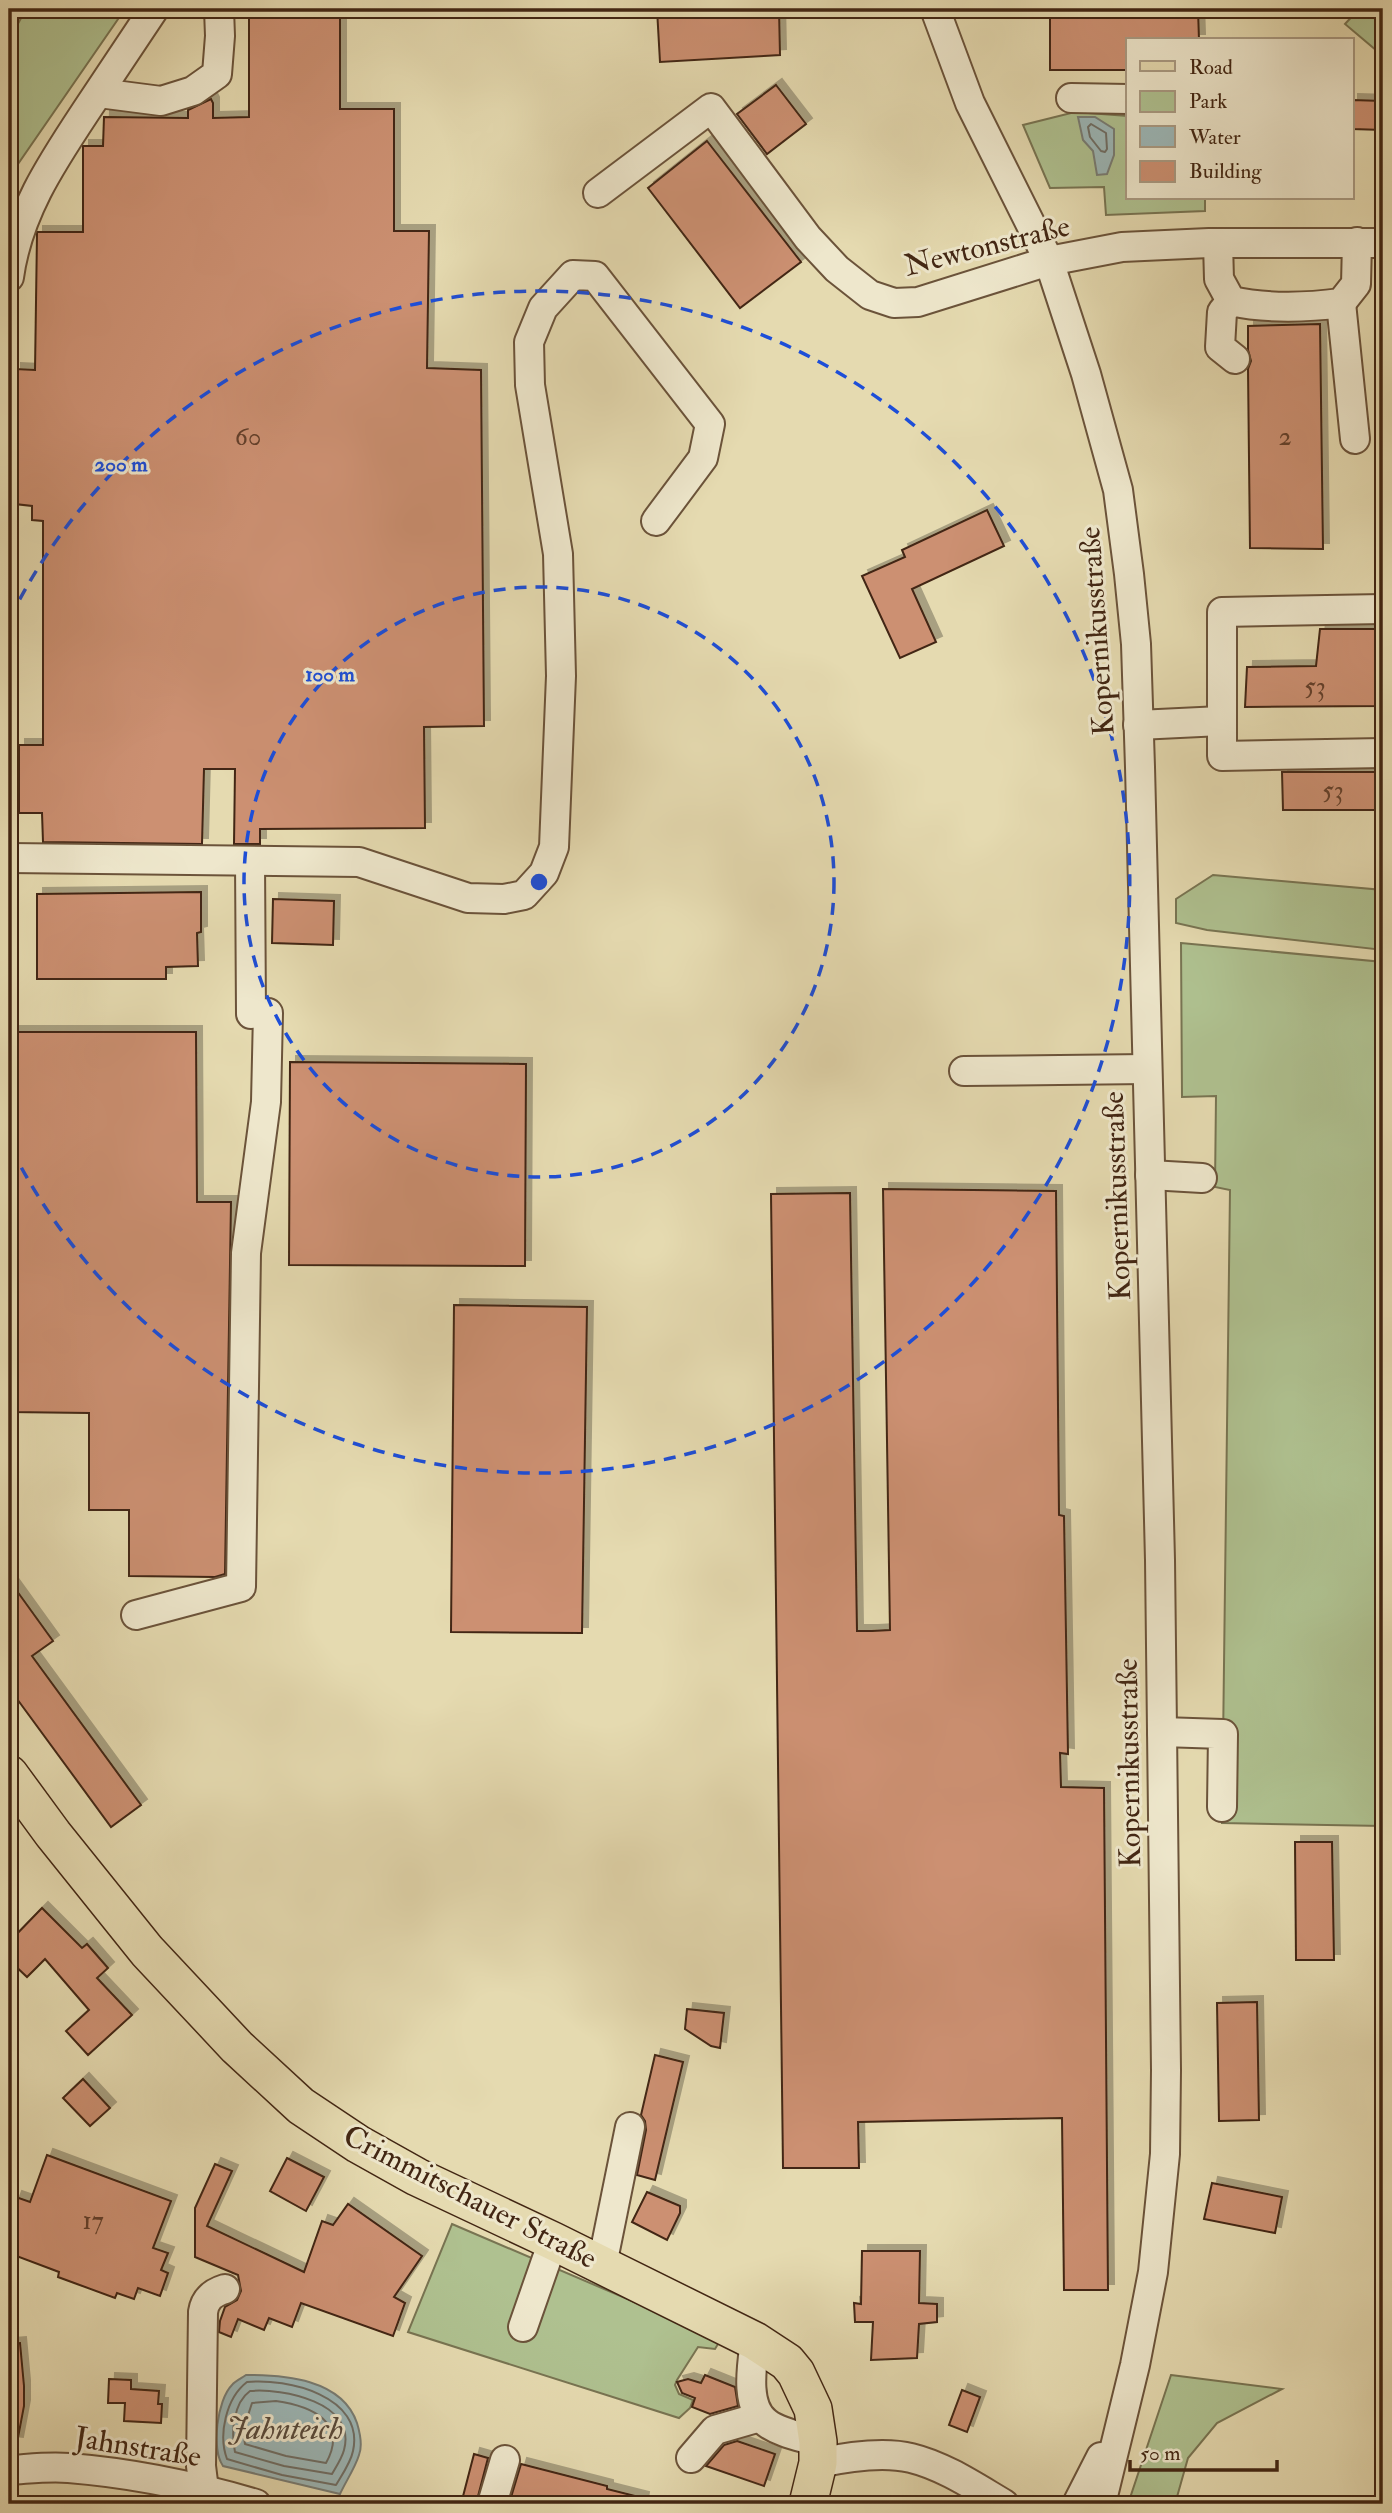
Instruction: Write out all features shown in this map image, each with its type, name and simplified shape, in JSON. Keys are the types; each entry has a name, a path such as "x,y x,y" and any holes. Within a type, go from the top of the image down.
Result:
{"main road":[{"name":"Crimmitschauer Straße","path":"9,1774 53,1834 147,1951 236,2047 301,2106 358,2144 416,2177 554,2241 755,2341 787,2362 796,2373 813,2409 818,2452 808,2504"}],"street":[{"path":"9,277 12,252 24,216 50,165 154,9"},
{"path":"99,93 161,100 193,91 217,74 219,9"},
{"name":"Kopernikusstraße","path":"935,9 970,103 1049,261 1086,374 1118,490 1136,644 1160,1560 1165,2154 1151,2284 1135,2365 1101,2504"},
{"path":"1071,98 1126,99"},
{"name":"Newtonstraße","path":"598,193 711,107 808,238 837,269 870,295 894,303 918,302 1049,261 1122,247 1218,243 1370,243"},
{"path":"1218,243 1219,279 1231,301"},
{"path":"1231,301 1261,307 1311,307 1341,303 1356,284 1370,243"},
{"path":"9,858 359,862 468,898 504,899 524,895 544,873 554,847 561,676 558,554 530,385 528,342 544,308 573,275 596,276 710,424 703,458 656,521"},
{"path":"1231,301 1222,312 1220,347 1236,359"},
{"path":"1341,303 1355,439"},
{"path":"1383,609 1222,612 1221,720 1222,757 1383,753"},
{"path":"1138,725 1221,720"},
{"path":"136,1615 241,1587 246,1253 266,1102 250,861"},
{"path":"964,1071 1146,1069"},
{"path":"1150,1175 1202,1178"},
{"path":"1162,1732 1223,1734 1222,1807"},
{"path":"602,2265 629,2127"},
{"path":"523,2327 554,2241"},
{"path":"204,2490 201,2466 203,2312 205,2303 213,2293 225,2289"},
{"path":"755,2341 750,2383 760,2417 769,2425 818,2452 911,2458 964,2481 1004,2504"},
{"name":"Kopernikusstraße","path":"1077,2504 1122,2414"},
{"path":"691,2458 715,2430 760,2417"},
{"path":"492,2504 505,2460"},
{"name":"Jahnstraße","path":"9,2470 66,2468 130,2475 256,2504"}],"green space":[{"path":"26,9 125,9 9,177 9,40"},
{"path":"1359,9 1383,9 1383,56 1345,24"},
{"path":"1075,112 1126,116 1126,200 1205,200 1205,211 1106,215 1104,187 1050,188 1023,125"},
{"path":"1213,875 1383,890 1383,950 1207,930 1176,923 1176,899"},
{"path":"1181,943 1383,962 1383,1826 1222,1823 1230,1190 1215,1187 1216,1096 1182,1097"},
{"path":"452,2224 721,2339 715,2349 698,2347 677,2380 675,2385 679,2394 693,2400 690,2408 679,2418 408,2332"},
{"path":"1171,2375 1282,2389 1217,2423 1188,2458 1175,2504 1128,2504"}],"water":[{"path":"1078,117 1095,117 1114,129 1114,155 1107,174 1097,175 1093,151 1083,140"},
{"name":"Jahnteich","path":"246,2375 278,2376 310,2382 326,2388 350,2408 357,2423 361,2447 340,2494 223,2466 217,2448 219,2413 227,2392"}],"building":[{"path":"249,9 340,9 340,109 394,109 394,231 429,231 427,368 481,370 484,726 424,727 425,828 260,829 260,844 234,844 235,769 204,769 202,844 43,842 42,813 19,813 19,745 43,745 43,521 32,520 32,506 15,504 15,369 35,370 37,232 83,232 83,146 103,146 104,117 188,118 188,110 211,99 213,118 249,117"},
{"path":"657,9 779,9 780,55 660,62"},
{"path":"1050,9 1198,9 1199,38 1126,38 1126,70 1050,70"},
{"path":"776,85 806,124 767,154 737,114"},
{"path":"1354,100 1383,101 1383,130 1354,129"},
{"path":"707,141 801,262 740,308 648,188"},
{"path":"1320,324 1323,549 1250,548 1248,369 1251,361 1248,326"},
{"path":"987,510 1004,546 912,589 936,642 900,658 862,576 905,557 902,550"},
{"path":"1320,629 1383,629 1383,706 1245,707 1247,667 1316,666"},
{"path":"1282,772 1383,772 1383,810 1283,810"},
{"path":"201,892 201,932 197,933 198,966 166,967 166,979 37,979 37,894"},
{"path":"273,899 334,901 333,945 272,943"},
{"path":"9,1032 196,1032 197,1202 231,1202 225,1574 215,1577 129,1576 129,1510 89,1510 89,1413 9,1412"},
{"path":"290,1062 526,1064 525,1266 289,1265"},
{"path":"883,1189 1056,1191 1059,1515 1064,1516 1068,1754 1060,1753 1061,1787 1104,1788 1108,2290 1064,2290 1062,2118 858,2122 859,2168 783,2168 771,1194 850,1193 857,1631 872,1631 890,1630"},
{"path":"454,1305 587,1307 582,1633 451,1632"},
{"path":"9,1580 53,1641 32,1656 141,1805 111,1827 9,1688"},
{"path":"1295,1842 1332,1842 1334,1960 1296,1960"},
{"path":"42,1908 82,1948 87,1944 108,1968 97,1978 132,2015 88,2055 66,2031 89,2010 45,1959 27,1977 9,1960 9,1942"},
{"path":"1257,2002 1259,2120 1219,2121 1217,2003"},
{"path":"687,2009 724,2013 720,2048 711,2046 685,2029"},
{"path":"655,2055 683,2062 655,2180 637,2175 646,2130 641,2115"},
{"path":"83,2079 110,2108 90,2126 63,2098"},
{"path":"47,2155 171,2201 153,2248 168,2253 161,2270 168,2273 160,2296 138,2288 134,2299 117,2293 115,2298 58,2277 59,2272 11,2254 16,2239 9,2236 9,2216 16,2197 30,2202"},
{"path":"287,2158 324,2177 306,2211 270,2191"},
{"path":"215,2164 232,2171 207,2226 304,2272 322,2221 333,2225 348,2204 422,2256 394,2297 405,2303 393,2336 301,2303 292,2327 269,2318 264,2330 238,2319 231,2337 219,2332 225,2307 237,2300 241,2291 238,2275 195,2257 195,2208"},
{"path":"1212,2183 1282,2197 1275,2233 1204,2219"},
{"path":"647,2192 680,2206 680,2213 667,2240 632,2222"},
{"path":"862,2251 920,2251 919,2303 937,2304 937,2322 919,2324 917,2358 871,2360 873,2322 855,2322 854,2303 861,2304"},
{"path":"20,2343 24,2406 17,2443 9,2442 9,2344"},
{"path":"705,2375 735,2387 738,2406 710,2414 692,2407 695,2398 682,2393 677,2382 688,2379 701,2383"},
{"path":"109,2379 131,2380 131,2389 159,2391 158,2404 162,2404 161,2423 124,2421 125,2403 108,2403"},
{"path":"962,2390 980,2397 967,2432 949,2425"},
{"path":"737,2441 775,2454 764,2486 706,2466 724,2445"},
{"path":"474,2454 488,2458 476,2504 461,2504"},
{"path":"521,2464 607,2486 607,2489 643,2498 642,2504 509,2504"}]}
